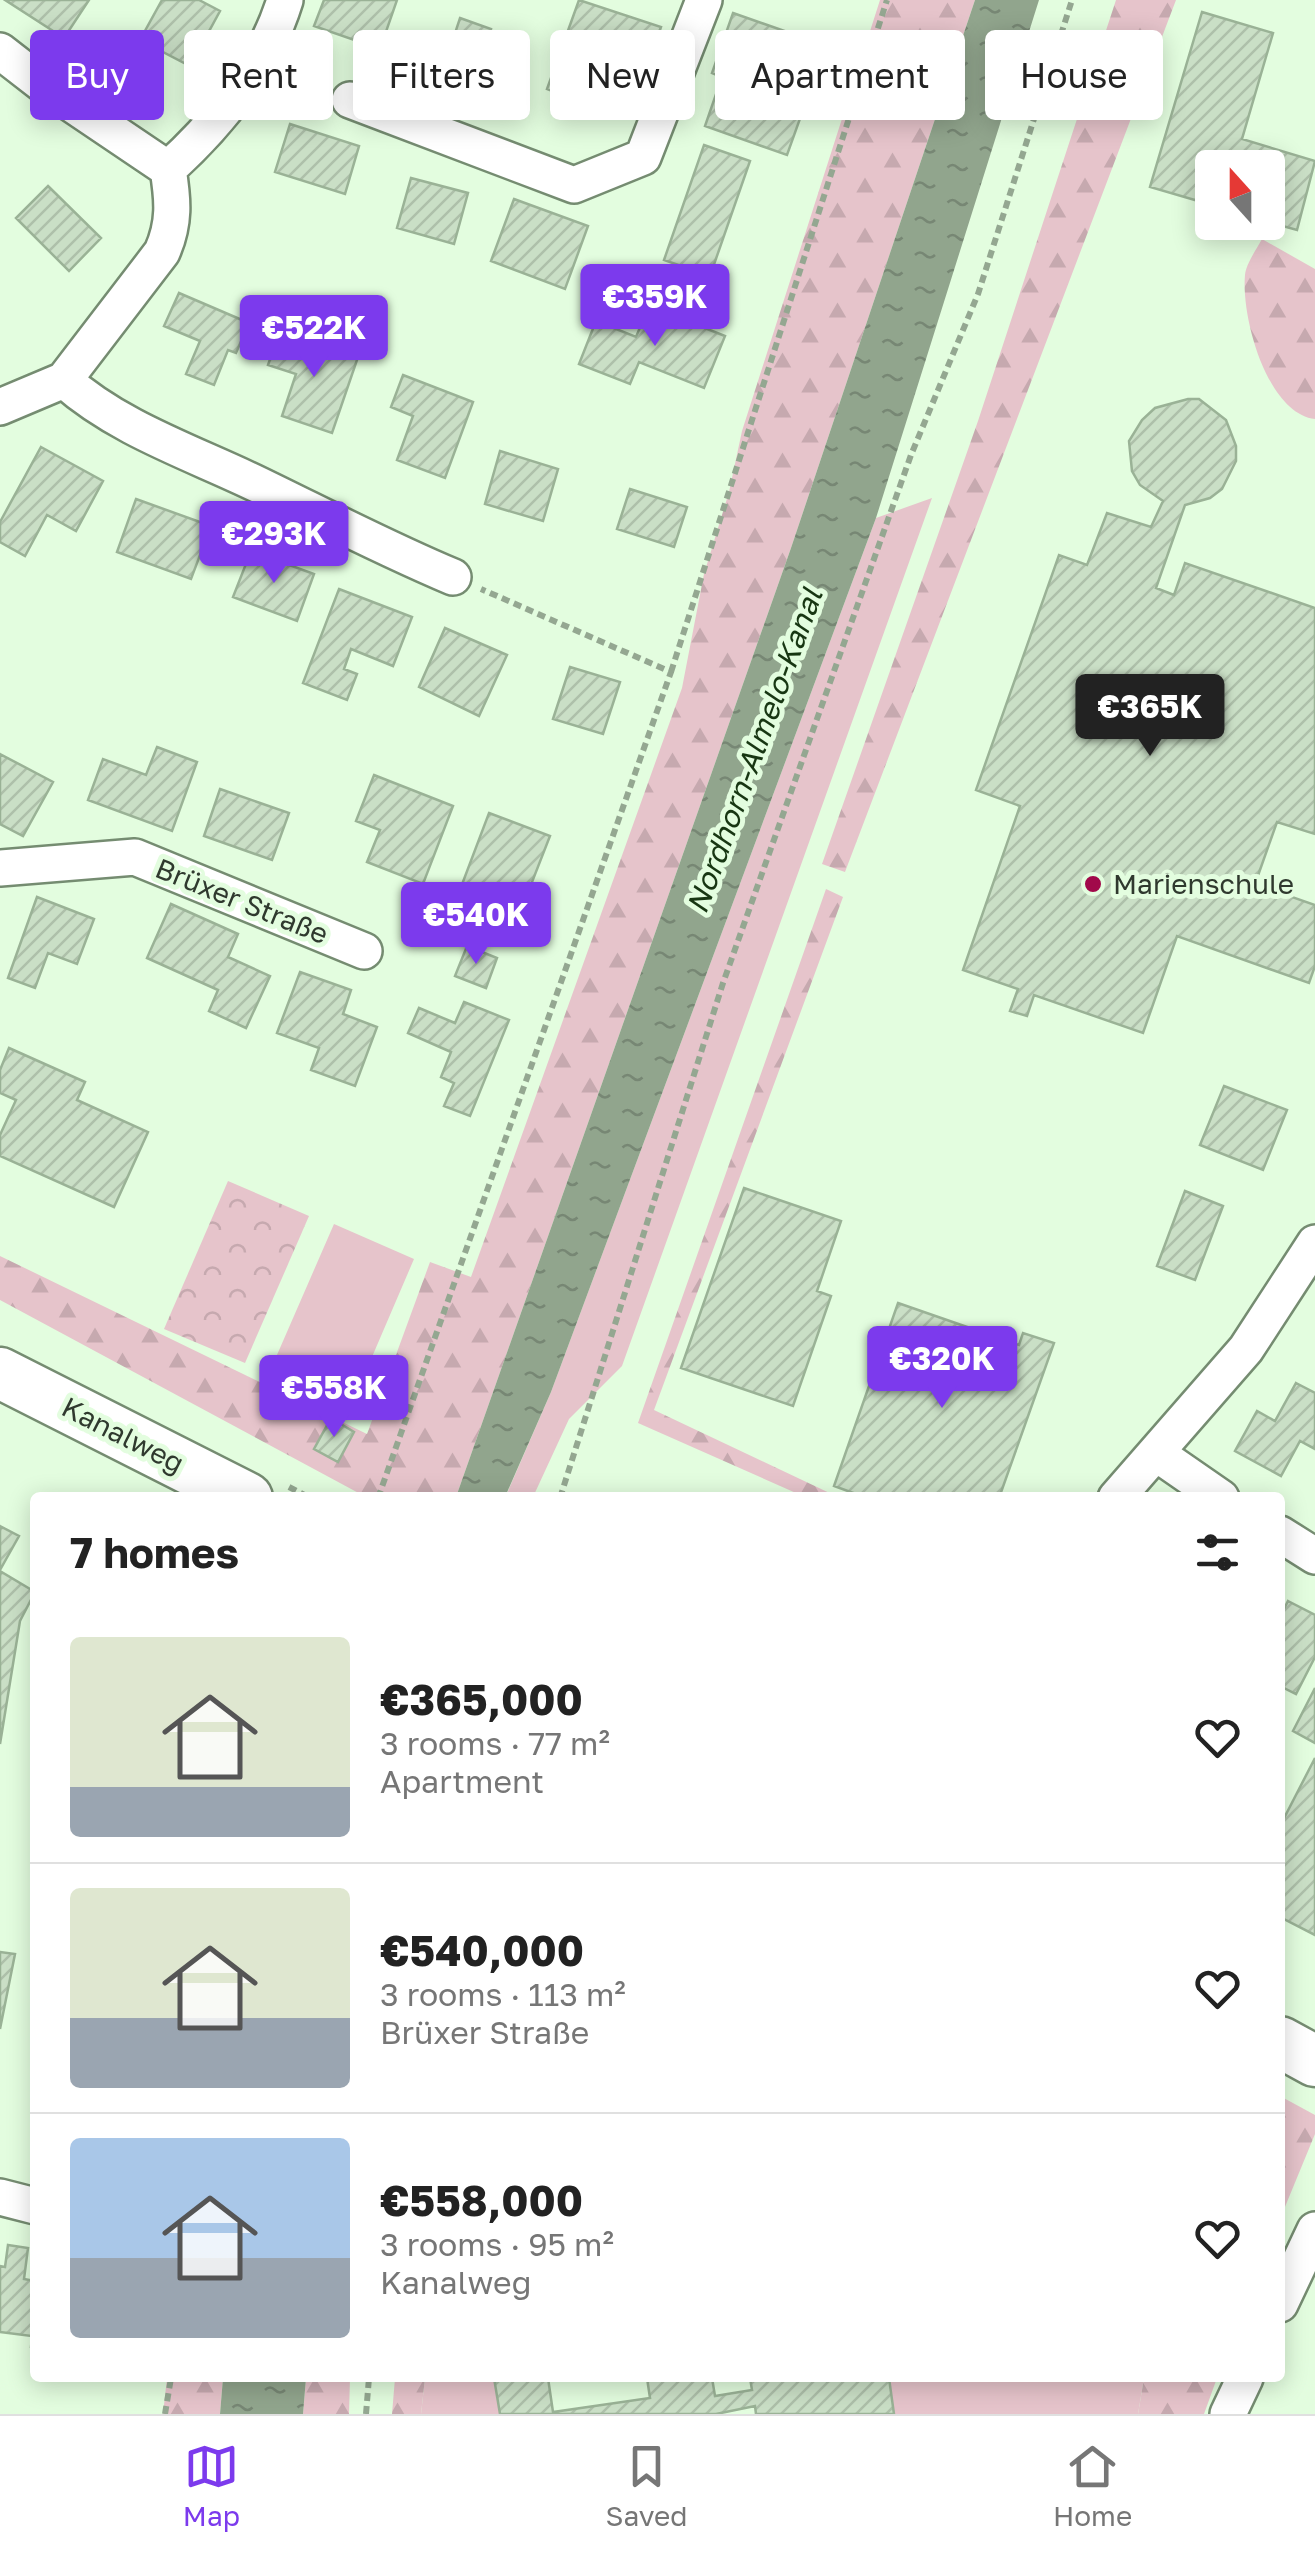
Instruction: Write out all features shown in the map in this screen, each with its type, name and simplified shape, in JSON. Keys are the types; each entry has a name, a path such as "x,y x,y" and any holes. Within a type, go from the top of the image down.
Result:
{"street":[{"path":"271,30 284,0"},
{"path":"350,100 574,185 643,157 704,0"},
{"path":"0,51 168,169"},
{"path":"168,169 202,139 216,120"},
{"path":"0,408 64,380 162,252 171,232 168,169"},
{"path":"64,380 90,404 379,546 453,577"},
{"name":"Brüxer Straße","path":"0,868 134,857 364,951"},
{"path":"1121,1492 1246,1349 1315,1243"},
{"name":"Kanalweg","path":"0,1373 235,1492"},
{"path":"1156,1453 1212,1492"},
{"path":"1285,1537 1315,1556"},
{"path":"1285,2045 1315,2060"},
{"path":"0,2196 30,2205"},
{"path":"1285,2293 1315,2230"},
{"path":"1228,2414 1243,2382"}],"path":[{"path":"380,1492 671,672 887,0"},
{"path":"562,1492 723,983 911,455 978,294 1072,0"},
{"path":"333,94 350,100"},
{"path":"453,577 671,672"},
{"path":"165,2414 169,2382"},
{"path":"366,2414 369,2382"}],"green space":[{"path":"880,0 975,0 965,30 870,30"},
{"path":"1116,0 1176,0 1163,34 1163,30 1106,30"},
{"path":"842,120 935,120 791,548 458,1492 357,1492 0,1300 0,1256 367,1434 430,1262 471,1277 682,688 704,574 729,492 742,431"},
{"path":"1077,120 1130,120 845,872 822,864 978,421"},
{"path":"1264,240 1315,269 1315,419 1298,413 1283,400 1260,360 1245,293 1249,262"},
{"path":"932,498 622,1366 569,1419 535,1492 508,1492 551,1392 876,518"},
{"path":"826,889 843,897 654,1410 827,1492 794,1492 638,1423"},
{"path":"228,1181 309,1216 245,1363 164,1329"},
{"path":"334,1224 414,1259 351,1406 270,1371"},
{"path":"1285,2099 1315,2115 1315,2134 1285,2207"},
{"path":"167,2382 223,2382 220,2414 163,2414"},
{"path":"306,2382 350,2382 349,2414 303,2414"},
{"path":"395,2382 425,2382 421,2414 392,2414"},
{"path":"425,2382 495,2382 500,2414 421,2414"},
{"path":"890,2382 1143,2382 1138,2414 894,2414"},
{"path":"1143,2382 1216,2382 1204,2414 1138,2414"}],"water":[{"name":"Nordhorn-Almelo-Kanal","path":"975,0 1039,0 1030,30 985,30 985,120 1001,120 876,518 551,1392 507,1492 458,1492 791,548 935,120 965,120 965,30"},
{"path":"223,2382 306,2382 303,2414 220,2414"}],"building":[{"path":"5,0 89,0 69,30 52,30"},
{"path":"162,0 199,0 220,11 210,30 184,30 184,63 164,52 164,30 146,30"},
{"path":"324,0 397,0 387,30 353,30 353,40 314,26"},
{"path":"579,0 661,27 660,30 568,30"},
{"path":"1202,12 1273,33 1242,139 1278,150 1195,150 1195,200 1150,187"},
{"path":"733,13 782,30 727,30"},
{"path":"460,18 491,29 491,30 456,30"},
{"path":"715,97 715,120 800,120 787,155 705,126"},
{"path":"290,124 359,146 345,194 275,172"},
{"path":"704,145 750,161 710,276 664,260"},
{"path":"1285,152 1315,161 1297,230 1285,227"},
{"path":"411,178 468,193 454,244 397,228"},
{"path":"48,186 101,238 69,271 16,218"},
{"path":"514,199 588,226 565,289 491,261"},
{"path":"179,293 249,323 236,353 228,350 214,385 186,374 200,341 164,326"},
{"path":"649,306 725,336 704,388 639,362 630,384 579,364 596,321 636,337"},
{"path":"280,331 358,357 332,433 282,416 296,374 268,365"},
{"path":"403,375 473,402 445,478 397,460 413,416 391,407"},
{"path":"1199,399 1226,420 1236,446 1236,461 1222,489 1210,498 1185,505 1156,588 1174,595 1185,563 1315,608 1315,834 1277,822 1255,884 1315,905 1315,966 1309,983 1177,936 1143,1033 1034,995 1027,1016 1010,1011 1018,989 963,970 1020,806 976,790 1059,555 1087,565 1107,513 1151,527 1163,501 1140,485 1132,471 1129,441 1155,408"},
{"path":"41,447 103,481 76,531 47,515 25,556 0,542 0,522"},
{"path":"500,451 558,469 543,521 485,504"},
{"path":"630,489 687,507 674,547 617,529"},
{"path":"136,499 211,526 191,579 117,552"},
{"path":"251,551 314,574 297,621 233,597"},
{"path":"339,589 412,617 393,666 351,649 344,669 357,674 347,700 303,683"},
{"path":"445,628 507,655 479,716 419,687"},
{"path":"570,667 620,682 603,734 553,719"},
{"path":"157,747 197,762 172,831 88,800 103,759 146,775"},
{"path":"0,754 53,782 23,836 0,824"},
{"path":"374,775 453,806 423,884 367,862 380,830 356,821"},
{"path":"220,789 289,813 272,860 204,836"},
{"path":"489,813 550,836 518,918 458,895"},
{"path":"37,897 94,919 77,964 48,953 35,988 8,978"},
{"path":"171,904 238,934 228,957 270,976 246,1028 209,1011 218,990 147,958"},
{"path":"467,946 497,958 486,988 455,976"},
{"path":"300,972 351,990 343,1014 377,1027 355,1086 311,1070 319,1048 277,1033"},
{"path":"464,1002 509,1020 470,1116 444,1106 454,1083 441,1077 451,1052 408,1033 419,1008 455,1023"},
{"path":"9,1048 85,1082 77,1100 148,1132 114,1207 0,1156 0,1135 16,1100 0,1093 0,1070"},
{"path":"1224,1086 1287,1110 1263,1170 1200,1145"},
{"path":"744,1188 841,1221 817,1291 831,1296 793,1406 681,1368"},
{"path":"1185,1191 1223,1206 1195,1280 1157,1266"},
{"path":"898,1303 1019,1345 1023,1333 1054,1343 1001,1492 850,1492 834,1486"},
{"path":"1296,1383 1315,1393 1315,1449 1300,1441 1281,1476 1235,1451 1257,1411 1275,1421"},
{"path":"331,1418 354,1432 338,1462 314,1449"},
{"path":"0,1526 19,1536 0,1570"},
{"path":"0,1571 30,1589 30,1602 20,1621 0,1744"},
{"path":"1288,1601 1315,1615 1315,1657 1296,1694 1285,1688"},
{"path":"1315,1688 1315,1743 1293,1731"},
{"path":"1315,1758 1315,1935 1285,1920 1285,1816"},
{"path":"0,1952 15,1954 0,2029"},
{"path":"8,2245 28,2248 24,2279 30,2280 30,2336 0,2332 0,2266 5,2267"},
{"path":"495,2382 549,2382 553,2412 650,2398 648,2382 713,2382 715,2396 752,2390 751,2382 890,2382 894,2414 756,2414 755,2406 716,2414 500,2414"}],"place":[{"name":"Marienschule","path":"1093,884"}]}
